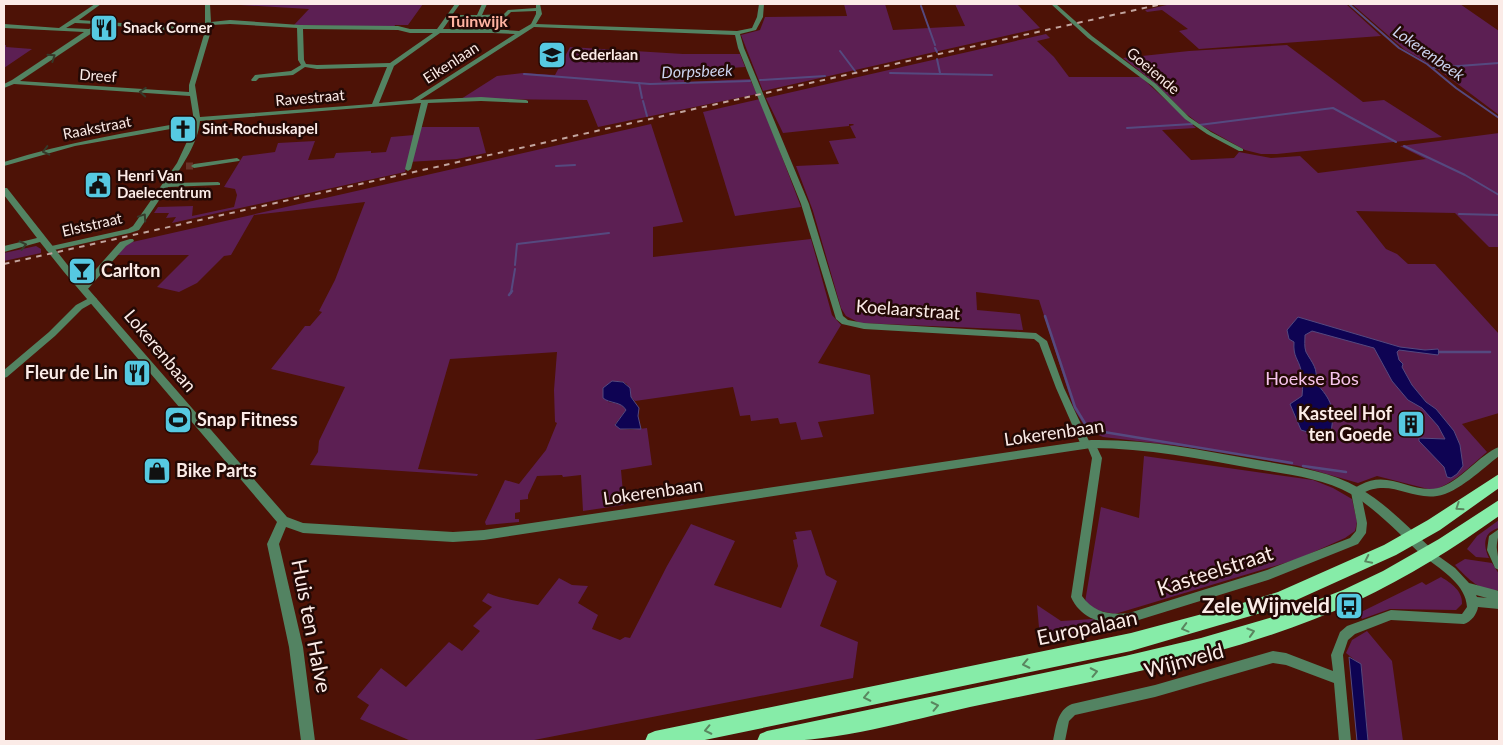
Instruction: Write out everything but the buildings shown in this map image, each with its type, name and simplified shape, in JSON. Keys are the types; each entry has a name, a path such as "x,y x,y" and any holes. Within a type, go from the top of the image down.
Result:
{"highway":[{"name":"Europalaan","path":"655,741 1131,642 1187,628 1280,599 1365,562 1412,538 1499,480"},
{"path":"767,741 1143,662 1262,628 1325,606 1376,584 1430,555 1499,507"}],"street":[{"path":"61,29 98,4"},
{"path":"197,120 191,94 208,25 208,4"},
{"path":"375,105 391,65 441,29 457,4"},
{"path":"479,16 484,4"},
{"path":"510,4 510,11"},
{"path":"449,17 505,16 510,11 538,6 539,14 533,24 737,33 754,29 757,26 762,4"},
{"name":"Goeiende","path":"1053,4 1090,37 1154,85 1187,118 1209,133 1241,150"},
{"path":"74,21 165,28 230,22 300,28 410,29 410,31 441,29 520,33"},
{"path":"13,82 102,24"},
{"name":"Eikenlaan","path":"414,101 533,24"},
{"path":"4,26 90,31"},
{"path":"300,28 301,60 304,65"},
{"name":"Koelaarstraat","path":"737,33 741,48 805,204 839,317 845,322 864,326 1036,336 1043,341 1060,388 1088,445"},
{"path":"254,80 257,76 293,73 304,65 317,67 391,65"},
{"name":"Dreef","path":"4,86 13,82 162,94 191,94"},
{"name":"Ravestraat","path":"197,120 414,101 510,100 526,102"},
{"path":"408,169 425,101"},
{"name":"Raakstraat","path":"4,164 38,153 197,120"},
{"name":"Elststraat","path":"50,249 136,228 182,160 197,120"},
{"path":"194,166 237,160"},
{"path":"176,167 186,166"},
{"path":"164,185 218,184"},
{"name":"Lokerenbaan","path":"4,190 50,249 283,521 303,528 453,537 484,535 1088,445 1116,443 1228,459 1320,477 1356,492 1430,555"},
{"path":"4,249 42,239"},
{"path":"84,288 123,244 130,241"},
{"path":"4,375 52,334 79,307 93,299"},
{"name":"Kasteelstraat","path":"1088,445 1098,458 1076,597 1084,608 1094,616 1104,618 1116,620 1129,618 1268,575 1354,541 1361,533 1362,523 1356,492"},
{"path":"1356,492 1366,485 1377,482 1424,492 1440,492 1499,451"},
{"name":"Huis ten Halve","path":"283,521 273,544 296,646 308,741"},
{"path":"1499,534 1493,539 1492,550 1499,565"},
{"path":"1345,741 1338,655 1340,643 1344,636 1351,630 1390,615 1464,619 1473,609 1474,602 1465,587 1430,555"},
{"path":"1465,587 1499,596"},
{"path":"1474,602 1499,604"},
{"name":"Wijnveld","path":"1059,741 1064,718 1072,710 1155,690 1273,657 1286,659 1339,679"}],"green space":[{"path":"224,4 423,4 408,25 395,25 394,27 294,25 309,9"},
{"path":"844,4 885,4 893,30 965,26 955,4 1017,4 1040,28 763,91 741,35 760,30 765,17 847,16"},
{"path":"1171,4 1346,4 1381,36 1199,49 1179,31 1188,29 1162,10 1147,12 1145,10"},
{"path":"1352,4 1460,4 1499,31 1499,115 1435,67 1405,50"},
{"name":"Hoekse Bos","path":"1046,34 1050,38 1037,41 1054,57 1069,77 1141,77 1196,128 1162,130 1191,160 1234,158 1239,152 1271,158 1300,156 1318,173 1426,159 1400,146 1499,133 1499,247 1489,247 1455,213 1356,211 1386,249 1397,254 1408,264 1435,264 1499,334 1499,413 1462,424 1487,452 1447,484 1432,490 1377,476 1358,483 1299,466 1205,449 1103,437 1087,430 1074,409 1039,300 976,292 977,310 1020,314 1023,330 860,323 846,316 841,308 813,211 796,166 839,164 829,141 856,138 850,126 854,125 849,124 849,126 783,133 766,98"},
{"path":"4,45 6,47 32,49 4,68"},
{"path":"1287,45 1363,102 1384,100 1442,137 1261,154 1245,150 1202,126 1185,113 1156,84 1123,58 1189,51"},
{"path":"570,47 683,54 740,54 745,67 684,71 684,82 750,79 757,94 598,127 587,100 461,99 497,76 523,73 555,75"},
{"path":"760,99 801,207 735,216 703,112"},
{"path":"651,124 683,222 653,227 653,257 811,239 832,315 841,325 818,363 870,375 874,414 818,422 823,437 801,440 796,422 780,424 778,418 751,421 750,415 740,416 733,387 635,401 631,397 627,384 621,381 612,381 608,402 621,404 626,410 615,424 620,429 647,428 652,465 621,470 624,505 583,511 581,475 563,477 562,475 537,476 528,499 520,500 520,512 515,513 515,519 519,519 519,522 486,525 485,522 505,480 519,484 546,450 557,423 555,422 554,390 557,352 450,359 418,469 478,474 477,476 310,465 318,452 319,441 345,387 271,369 305,326 310,326 322,312 319,311 335,280 365,202 254,215 231,255 224,256 197,283 179,292 157,287 189,255 117,255 128,243"},
{"path":"421,127 479,127 486,153 457,159 408,162 405,172 172,223 176,217 166,218 169,213 154,213 158,207 193,206 192,216 234,207 237,195 235,189 224,187 243,156 275,152 278,143 315,141 308,160 334,158 336,153 386,152 391,137 414,135"},
{"path":"36,246 41,249 41,253 4,261 4,253"},
{"path":"1144,456 1313,480 1333,488 1352,499 1357,522 1355,531 1345,538 1298,559 1115,614 1095,610 1085,602 1101,507 1139,518"},
{"path":"1499,520 1499,528 1487,536 1485,544 1489,558 1476,557 1467,549 1477,536"},
{"path":"691,524 735,541 714,585 781,608 798,566 793,540 797,539 795,532 811,530 826,575 837,581 820,626 858,642 853,678 529,741 411,741 360,719 369,705 357,697 381,668 406,687 449,642 462,651 480,631 473,626 492,607 482,601 488,593 506,599 538,605 559,578 572,585 588,586 578,603 598,615 592,629 620,640 625,637 630,638"},
{"path":"1465,559 1492,563 1499,574 1499,590 1486,589 1469,579 1455,565"},
{"path":"1441,577 1461,595 1462,604 1456,610 1390,609 1362,619 1359,613 1422,582 1426,585"},
{"path":"1037,605 1061,621 1093,619 1109,627 1040,639"},
{"path":"1367,631 1392,661 1403,741 1368,741 1361,665 1346,653 1352,640"}],"shaded area":[{"path":"1298,317 1400,347 1425,350 1438,349 1438,355 1399,350 1397,352 1399,360 1403,364 1402,367 1412,385 1426,402 1436,409 1454,431 1460,445 1463,466 1457,474 1451,478 1447,477 1444,467 1419,441 1419,438 1445,439 1438,426 1422,408 1408,400 1392,381 1374,348 1312,331 1305,335 1305,350 1313,363 1316,373 1315,382 1329,400 1333,417 1331,432 1324,437 1301,430 1290,404 1302,396 1302,377 1295,354 1294,342 1289,339 1287,330"},
{"path":"612,381 623,382 630,388 631,397 639,408 638,416 641,429 620,429 615,425 626,410 621,405 603,398 603,388"},
{"path":"1349,657 1361,664 1368,741 1357,741"}],"waterway":[{"name":"Lokerenbeek","path":"1349,4 1399,48 1427,64 1456,88 1499,118"},
{"path":"921,6 935,45"},
{"name":"Dorpsbeek","path":"935,48 937,52"},
{"path":"840,51 855,71"},
{"path":"937,59 940,73"},
{"path":"1432,68 1499,63"},
{"path":"890,73 992,75"},
{"name":"Dorpsbeek","path":"524,74 639,83"},
{"name":"Dorpsbeek","path":"760,80 825,76"},
{"name":"Dorpsbeek","path":"639,83 750,81"},
{"path":"639,83 642,98"},
{"path":"643,101 647,116"},
{"path":"1199,125 1333,108 1396,142"},
{"path":"1127,128 1192,124"},
{"path":"1404,146 1465,175 1499,195"},
{"path":"556,166 575,165"},
{"path":"1459,214 1499,215"},
{"path":"515,265 517,244 609,233"},
{"path":"511,292 515,269"},
{"path":"1045,316 1075,407 1086,425 1104,432 1292,463"},
{"path":"1439,352 1490,352"},
{"path":"1303,466 1346,472"}],"tunnel":[{"path":"186,166 194,166"}],"railway":[{"path":"4,264 1162,4"}],"place":[{"name":"Snack Corner","path":"104,28"},
{"name":"Cederlaan","path":"552,55"},
{"name":"Sint-Rochuskapel","path":"183,129"},
{"name":"Henri Van Daelecentrum","path":"98,185"},
{"name":"Carlton","path":"82,271"},
{"name":"Fleur de Lin","path":"137,373"},
{"name":"Snap Fitness","path":"178,420"},
{"name":"Kasteel Hof ten Goede","path":"1411,424"},
{"name":"Bike Parts","path":"157,471"},
{"name":"Zele Wijnveld","path":"1349,606"}],"district":[{"name":"Tuinwijk","path":"478,21"}]}
